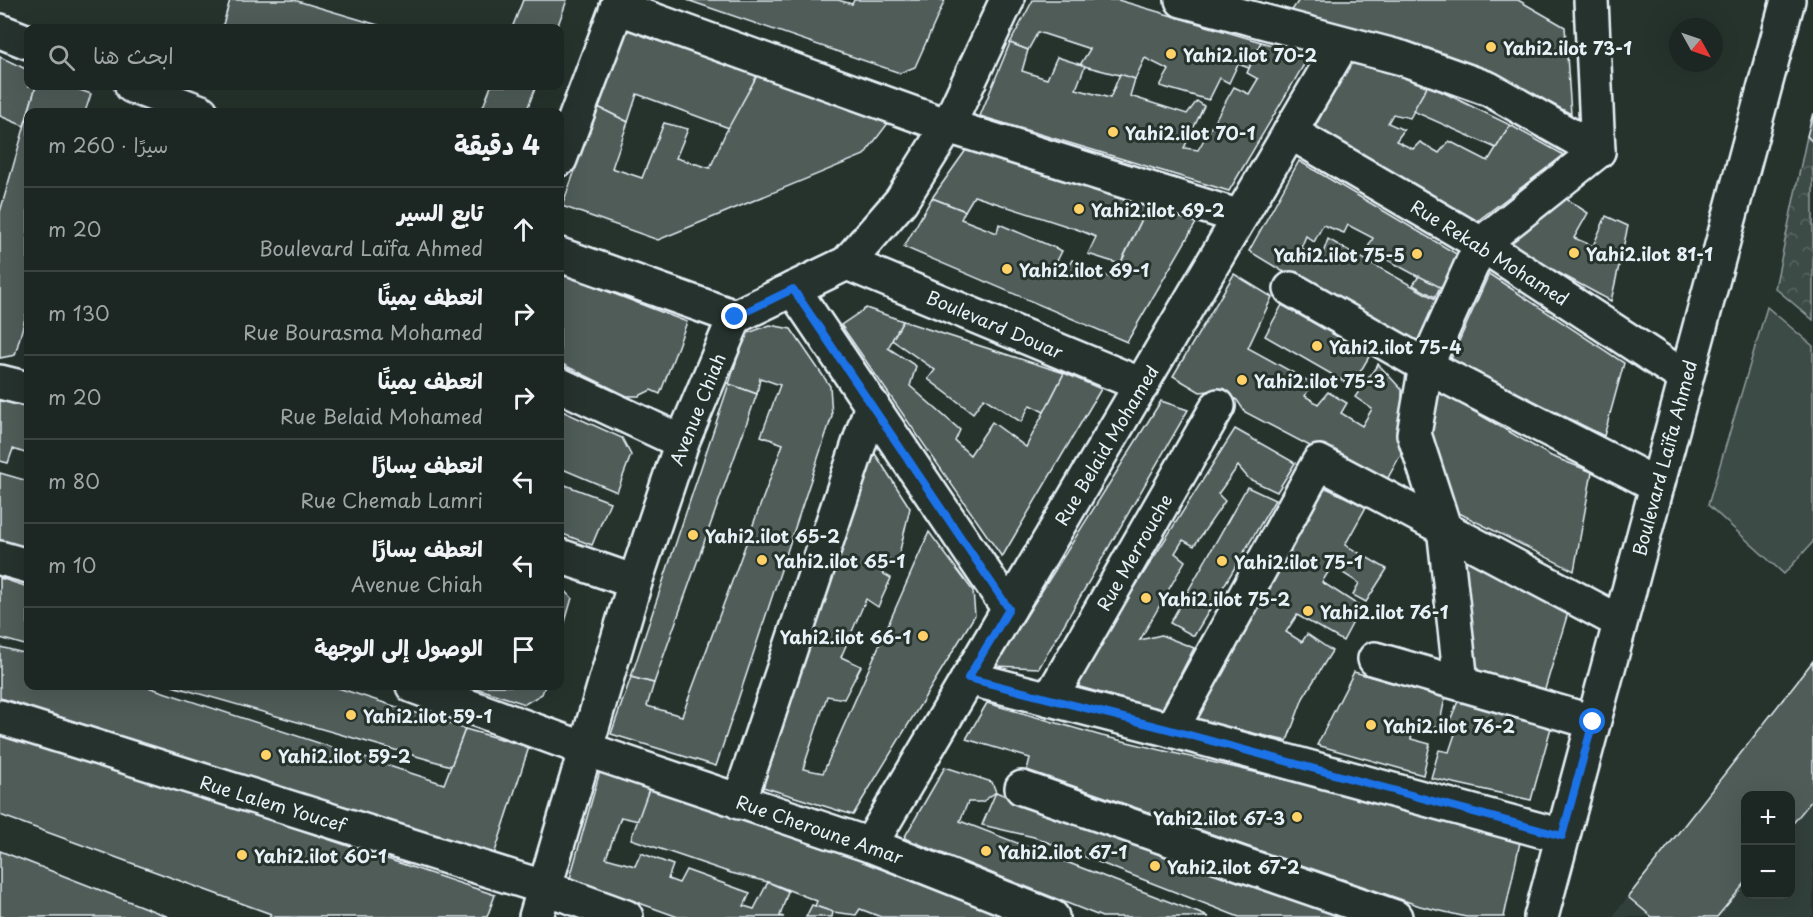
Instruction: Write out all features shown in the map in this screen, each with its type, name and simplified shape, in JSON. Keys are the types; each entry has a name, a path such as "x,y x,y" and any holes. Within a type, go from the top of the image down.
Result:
{"street":[{"path":"564,256 735,317 847,263 901,201 948,126 1007,0"},
{"path":"1182,0 1273,12 1342,44 1402,58 1489,89 1598,151"},
{"path":"1591,0 1598,151"},
{"name":"Boulevard Laïfa Ahmed","path":"1541,917 1788,0"},
{"path":"564,148 618,4 948,126 1240,217"},
{"path":"0,31 24,40"},
{"name":"Rue Belaid Mohamed","path":"870,845 1342,44"},
{"path":"125,108 131,90"},
{"path":"143,90 190,108"},
{"name":"Rue Rekab Mohamed","path":"1290,132 1481,244 1686,378"},
{"path":"1461,683 1444,527 1414,434 1426,366 1481,244 1598,151"},
{"name":"Boulevard Douar","path":"847,263 1142,385"},
{"path":"793,289 1009,609"},
{"path":"1291,289 1426,366 1657,485"},
{"name":"Avenue Chiah","path":"541,902 635,582 682,442 735,317"},
{"path":"0,382 24,388"},
{"path":"564,387 682,442"},
{"path":"739,802 873,405"},
{"name":"Rue Merrouche","path":"1050,699 1218,406"},
{"path":"1171,730 1319,462 1620,622"},
{"path":"564,557 635,582"},
{"path":"0,558 24,565"},
{"path":"1375,659 1593,722"},
{"path":"968,678 1171,730 1562,836"},
{"name":"Rue Cheroune Amar","path":"425,690 739,802 870,845 1052,917"},
{"name":"Rue Lalem Youcef","path":"0,717 541,902 626,917"},
{"path":"1022,788 1395,917"}],"shaded area":[{"path":"1813,686 1813,917 1614,917 1617,910"}],"green space":[{"path":"1807,136 1813,142 1813,320 1775,288"},
{"path":"1767,307 1813,346 1813,542 1784,574 1708,505"}],"building":[{"path":"230,0 294,0 375,24 223,24"},
{"path":"523,0 567,0 558,24 514,24"},
{"path":"687,0 838,0 852,4 854,0 945,0 915,67 900,73"},
{"name":"Yahi2.ilot 70-2","path":"1033,0 1118,0 1261,42 1249,68 1238,64 1229,83 1220,78 1209,100 1160,86 1169,70 1145,58 1135,79 1080,65 1090,49 1038,32 1028,50 1010,43"},
{"name":"Yahi2.ilot 73-1","path":"1299,0 1518,0 1565,27 1571,114 1500,76 1448,58 1290,13"},
{"path":"626,29 758,74 729,128 637,94 628,122 598,107"},
{"name":"Yahi2.ilot 70-1","path":"1261,42 1309,56 1229,191 980,116 1010,43 1028,50 1022,71 1047,79 1057,57 1085,66 1076,89 1110,98 1120,74 1135,79 1130,96 1187,114 1197,101 1204,106 1184,148 1198,150 1234,87 1249,94 1258,79 1247,73"},
{"path":"0,57 24,68 24,90 35,90 29,108 24,108 24,126 0,116"},
{"path":"1349,63 1399,73 1428,85 1410,118 1393,114 1388,123 1404,130 1396,141 1413,149 1420,142 1439,153 1449,141 1488,161 1510,125 1564,155 1476,222 1314,129"},
{"path":"758,74 892,118 864,155 658,240 564,207 564,200 598,107 628,122 612,168 642,178 664,123 688,129 676,158 710,168 725,134"},
{"path":"1428,85 1510,125 1496,148 1413,111"},
{"path":"35,90 80,90 91,94 86,108 30,108"},
{"path":"489,90 534,90 528,108 483,108"},
{"path":"1813,113 1813,142 1807,136"},
{"path":"24,128 24,322 15,355 0,358 0,212"},
{"name":"Yahi2.ilot 69-2","path":"966,150 1148,207 1120,264 1088,254 1096,237 1079,230 974,196 965,211 932,198"},
{"name":"Yahi2.ilot 75-5","path":"1299,161 1460,256 1445,291 1367,249 1373,238 1348,225 1344,233 1323,225 1314,242 1306,236 1301,248 1322,256 1328,239 1439,301 1421,344 1307,278 1282,271 1249,251"},
{"name":"Yahi2.ilot 69-1","path":"932,198 965,211 961,219 997,233 999,224 1062,251 1054,267 1066,271 1072,260 1113,279 1148,207 1196,223 1127,342 904,247"},
{"name":"Yahi2.ilot 81-1","path":"1565,198 1588,213 1574,238 1593,246 1606,216 1628,226 1611,301 1535,260 1509,241"},
{"name":"Yahi2.ilot 75-3","path":"1234,274 1272,297 1248,348 1312,383 1305,396 1318,404 1328,392 1347,403 1341,413 1362,426 1372,409 1355,397 1378,364 1402,390 1402,452 1384,485 1245,412 1237,400 1220,390 1200,392 1173,376"},
{"path":"1489,274 1624,363 1604,436 1451,359"},
{"path":"564,275 687,322 660,394 651,390 639,396 627,396 564,365"},
{"path":"1419,276 1440,287 1435,297 1413,285"},
{"name":"Yahi2.ilot 75-4","path":"1282,305 1370,355 1352,386 1265,336"},
{"path":"866,308 903,321 888,348 916,366 910,386 960,430 955,441 970,455 992,422 1026,447 1064,373 1101,389 1002,557 841,325"},
{"path":"903,321 1064,373 1044,412 1030,405 1021,422 984,398 973,413 928,379 935,370 892,340"},
{"name":"Yahi2.ilot 65-1","path":"770,325 791,329 830,386 832,416 716,766 611,734 631,677 654,683 647,706 682,716 783,444 761,436 780,385 760,378 757,394 729,384 745,334"},
{"name":"Yahi2.ilot 65-2","path":"729,384 757,394 654,683 631,677"},
{"path":"1437,390 1551,456 1592,472 1574,571 1455,511 1429,431"},
{"path":"0,400 24,407 24,453 13,449 8,463 0,461"},
{"path":"1161,401 1188,410 1039,668 995,666"},
{"path":"564,412 622,438 631,455 617,492 564,470"},
{"name":"Yahi2.ilot 75-2","path":"1235,429 1295,463 1277,492 1249,479 1238,466 1218,494 1225,501 1194,546 1183,540 1175,553 1185,561 1140,640 1161,635 1194,648 1162,710 1073,685"},
{"name":"Yahi2.ilot 66-1","path":"874,452 910,508 897,563 884,557 877,570 891,578 878,607 866,599 841,657 861,666 844,699 827,696 803,769 823,773 929,532 973,591 975,615 853,815 763,787"},
{"path":"0,473 24,480 24,549 0,542"},
{"path":"564,485 610,502 592,545 564,534"},
{"name":"Yahi2.ilot 75-1","path":"1247,487 1275,500 1194,636 1170,623"},
{"name":"Yahi2.ilot 76-1","path":"1324,487 1366,507 1345,545 1387,569 1366,602 1353,595 1359,583 1332,566 1322,582 1361,607 1343,641 1297,615 1286,632 1302,642 1307,634 1332,651 1303,698 1287,741 1197,720"},
{"path":"1461,553 1570,606 1545,689 1474,669"},
{"path":"0,578 24,586 24,645 0,638"},
{"path":"564,589 572,598 564,625"},
{"name":"Yahi2.ilot 59-2","path":"0,647 24,653 24,690 157,690 444,784 465,729 529,747 494,855 0,698"},
{"path":"1813,661 1813,799 1795,821 1795,791 1741,791 1741,888 1717,917 1652,917 1628,897"},
{"name":"Yahi2.ilot 76-2","path":"1354,672 1445,698 1439,727 1415,723 1411,739 1430,744 1423,775 1317,745"},
{"name":"Yahi2.ilot 59-1","path":"186,690 344,690 465,729 451,766"},
{"path":"482,690 544,690 542,694 525,704"},
{"path":"1459,699 1552,724 1531,800 1431,778 1439,750 1449,752 1457,728 1449,723"},
{"name":"Yahi2.ilot 67-3","path":"987,703 1102,736 1342,793 1520,842 1504,917 1466,917 1420,906 1027,770 1030,758 966,739"},
{"name":"Yahi2.ilot 60-1","path":"0,730 495,895 487,917 269,917 271,914 0,815"},
{"name":"Yahi2.ilot 67-1","path":"945,767 992,782 996,792 982,802 968,802 960,821 1209,917 1102,917 904,838"},
{"path":"600,771 649,789 639,821 621,817 606,858 635,866 641,853 673,865 668,879 679,883 686,870 750,893 744,906 754,909 768,882 788,891 780,916 784,917 678,917 570,878"},
{"path":"649,789 861,861 1004,917 881,917 860,909 856,915 833,912 815,906 817,901 768,882 731,873 631,839"},
{"name":"Yahi2.ilot 67-2","path":"996,792 1347,917 1239,917 1034,837 982,825"},
{"path":"0,851 169,917 2,917 0,916"},
{"path":"812,905 833,912 832,917 806,917"}],"place":[{"name":"Yahi2.ilot 73-1","path":"1491,47"},
{"name":"Yahi2.ilot 70-2","path":"1171,54"},
{"name":"Yahi2.ilot 70-1","path":"1113,132"},
{"name":"Yahi2.ilot 69-2","path":"1079,209"},
{"name":"Yahi2.ilot 81-1","path":"1574,253"},
{"name":"Yahi2.ilot 75-5","path":"1417,254"},
{"name":"Yahi2.ilot 69-1","path":"1007,269"},
{"name":"Yahi2.ilot 75-4","path":"1317,346"},
{"name":"Yahi2.ilot 75-3","path":"1242,380"},
{"name":"Yahi2.ilot 65-2","path":"693,535"},
{"name":"Yahi2.ilot 65-1","path":"762,560"},
{"name":"Yahi2.ilot 75-1","path":"1222,561"},
{"name":"Yahi2.ilot 75-2","path":"1146,598"},
{"name":"Yahi2.ilot 76-1","path":"1308,611"},
{"name":"Yahi2.ilot 66-1","path":"923,636"},
{"name":"Yahi2.ilot 59-1","path":"351,715"},
{"name":"Yahi2.ilot 76-2","path":"1371,725"},
{"name":"Yahi2.ilot 59-2","path":"266,755"},
{"name":"Yahi2.ilot 67-3","path":"1297,817"},
{"name":"Yahi2.ilot 67-1","path":"986,851"},
{"name":"Yahi2.ilot 60-1","path":"242,855"},
{"name":"Yahi2.ilot 67-2","path":"1155,866"}],"route":[{"path":"735,317 793,289 1009,609 968,678 1171,730 1562,836 1593,722"}]}
